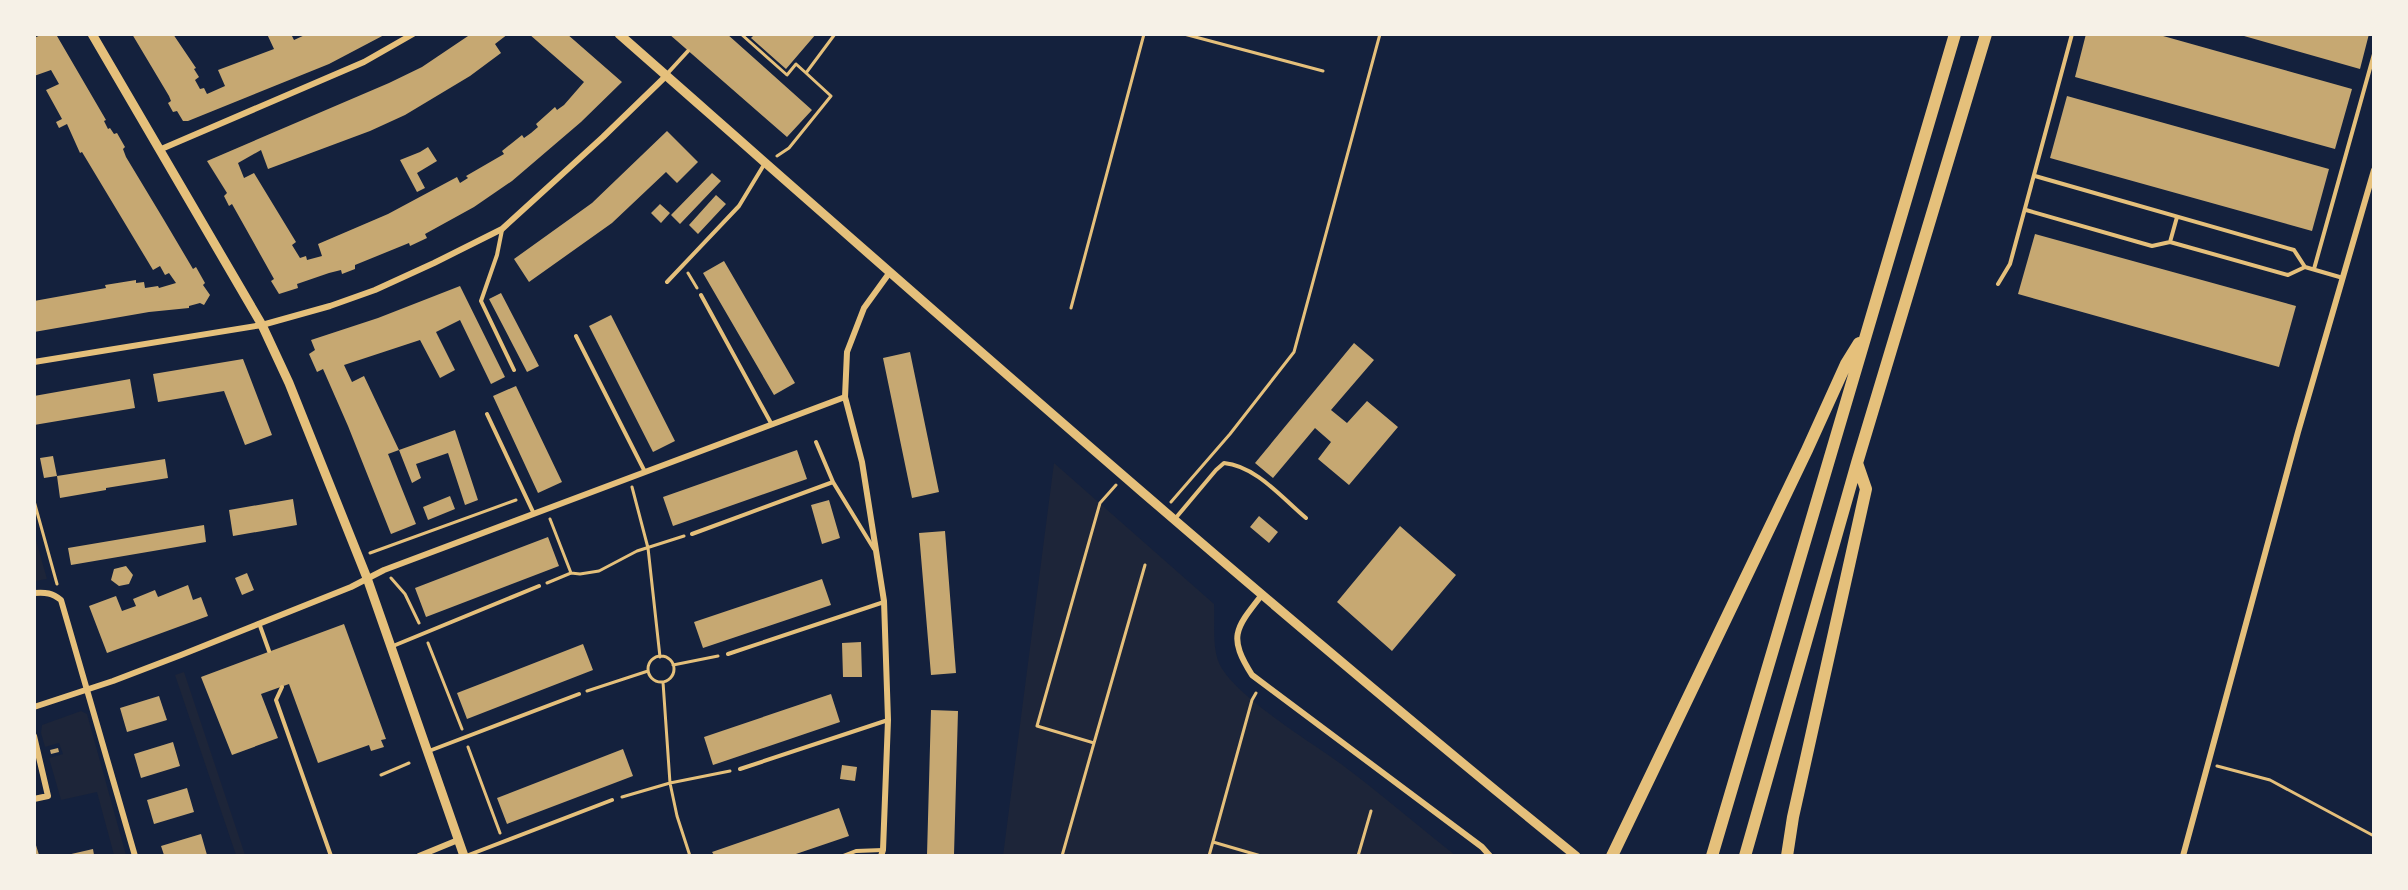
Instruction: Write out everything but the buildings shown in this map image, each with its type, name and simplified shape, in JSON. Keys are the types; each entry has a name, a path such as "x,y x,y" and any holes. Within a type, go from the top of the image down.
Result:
{"highway":[{"path":"1712,855 1955,34"},
{"path":"1745,855 1857,463 1986,34"},
{"path":"1612,855 1808,450 1846,364 1868,327"},
{"path":"1787,855 1793,817 1866,489 1857,463"}],"street":[{"path":"92,34 262,325 320,457 359,557 465,855"},
{"path":"159,150 364,62 413,34"},
{"path":"619,34 1163,512 1576,855"},
{"path":"34,362 262,325 330,306 375,290 502,229 595,145 666,76"},
{"path":"2183,855 2298,432 2373,170"},
{"path":"882,853 888,720 884,602 862,462 845,397 847,352 864,308 890,272"},
{"path":"34,707 181,655 351,587 384,570 845,397"},
{"path":"34,593 54,594 61,600 135,855"},
{"path":"1262,596 1245,616 1236,636 1238,653 1252,675 1490,855"},
{"path":"34,736 48,796 34,799"},
{"path":"419,855 458,840"}],"lane":[{"path":"1998,284 2010,264 2026,210 2072,34"},
{"path":"666,76 688,51"},
{"path":"2314,269 2373,54"},
{"path":"667,282 739,206 765,163"},
{"path":"2035,176 2294,250 2305,267"},
{"path":"2026,210 2152,246 2170,242 2288,275 2305,267 2343,278"},
{"path":"2170,242 2177,217"},
{"path":"502,229 497,255 481,301 514,370"},
{"path":"701,295 772,425"},
{"path":"576,336 645,472"},
{"path":"488,414 534,514"},
{"path":"816,442 834,482 877,553"},
{"path":"1173,520 1224,463 1236,464 1249,470 1306,518"},
{"path":"692,534 834,482"},
{"path":"392,646 539,586"},
{"path":"728,654 884,602"},
{"path":"259,623 269,651"},
{"path":"282,687 276,700 331,855"},
{"path":"429,751 579,694"},
{"path":"740,769 888,720"},
{"path":"465,855 612,800"},
{"path":"843,855 856,851 882,853"}],"path":[{"path":"741,34 787,75 796,64 831,96 789,148 765,163"},
{"path":"806,73 835,34"},
{"path":"1071,308 1144,34"},
{"path":"1184,34 1323,71"},
{"path":"1163,512 1230,434 1294,352 1380,34"},
{"path":"683,265 701,295"},
{"path":"1094,742 1037,726 1100,503 1123,477"},
{"path":"630,478 648,548 660,657"},
{"path":"359,557 519,499 529,503"},
{"path":"34,501 61,600"},
{"path":"546,510 571,573"},
{"path":"539,586 571,573 599,571 637,551 692,534"},
{"path":"1062,855 1145,565"},
{"path":"384,570 405,594 424,633 503,841"},
{"path":"673,665 728,654"},
{"path":"660,657 668,659 673,665 672,676 663,682 652,678 648,671 652,660 660,657"},
{"path":"579,694 648,671"},
{"path":"663,682 670,783 677,816 690,855"},
{"path":"1209,855 1252,700 1263,683"},
{"path":"381,775 409,763"},
{"path":"2208,764 2270,780 2373,836"},
{"path":"612,800 670,783 740,769"},
{"path":"1358,855 1371,811"},
{"path":"1213,842 1261,855"}],"shaded area":[{"path":"1054,463 1214,604 1215,642 1219,663 1227,676 1240,689 1274,717 1356,775 1455,855 1003,856"},
{"path":"34,533 47,579 35,581 34,581"},
{"path":"184,672 245,855 236,855 175,675"},
{"path":"81,711 87,714 126,855 114,855 97,792 61,800 49,758 63,754 59,743 45,747 41,733 42,725"}]}
